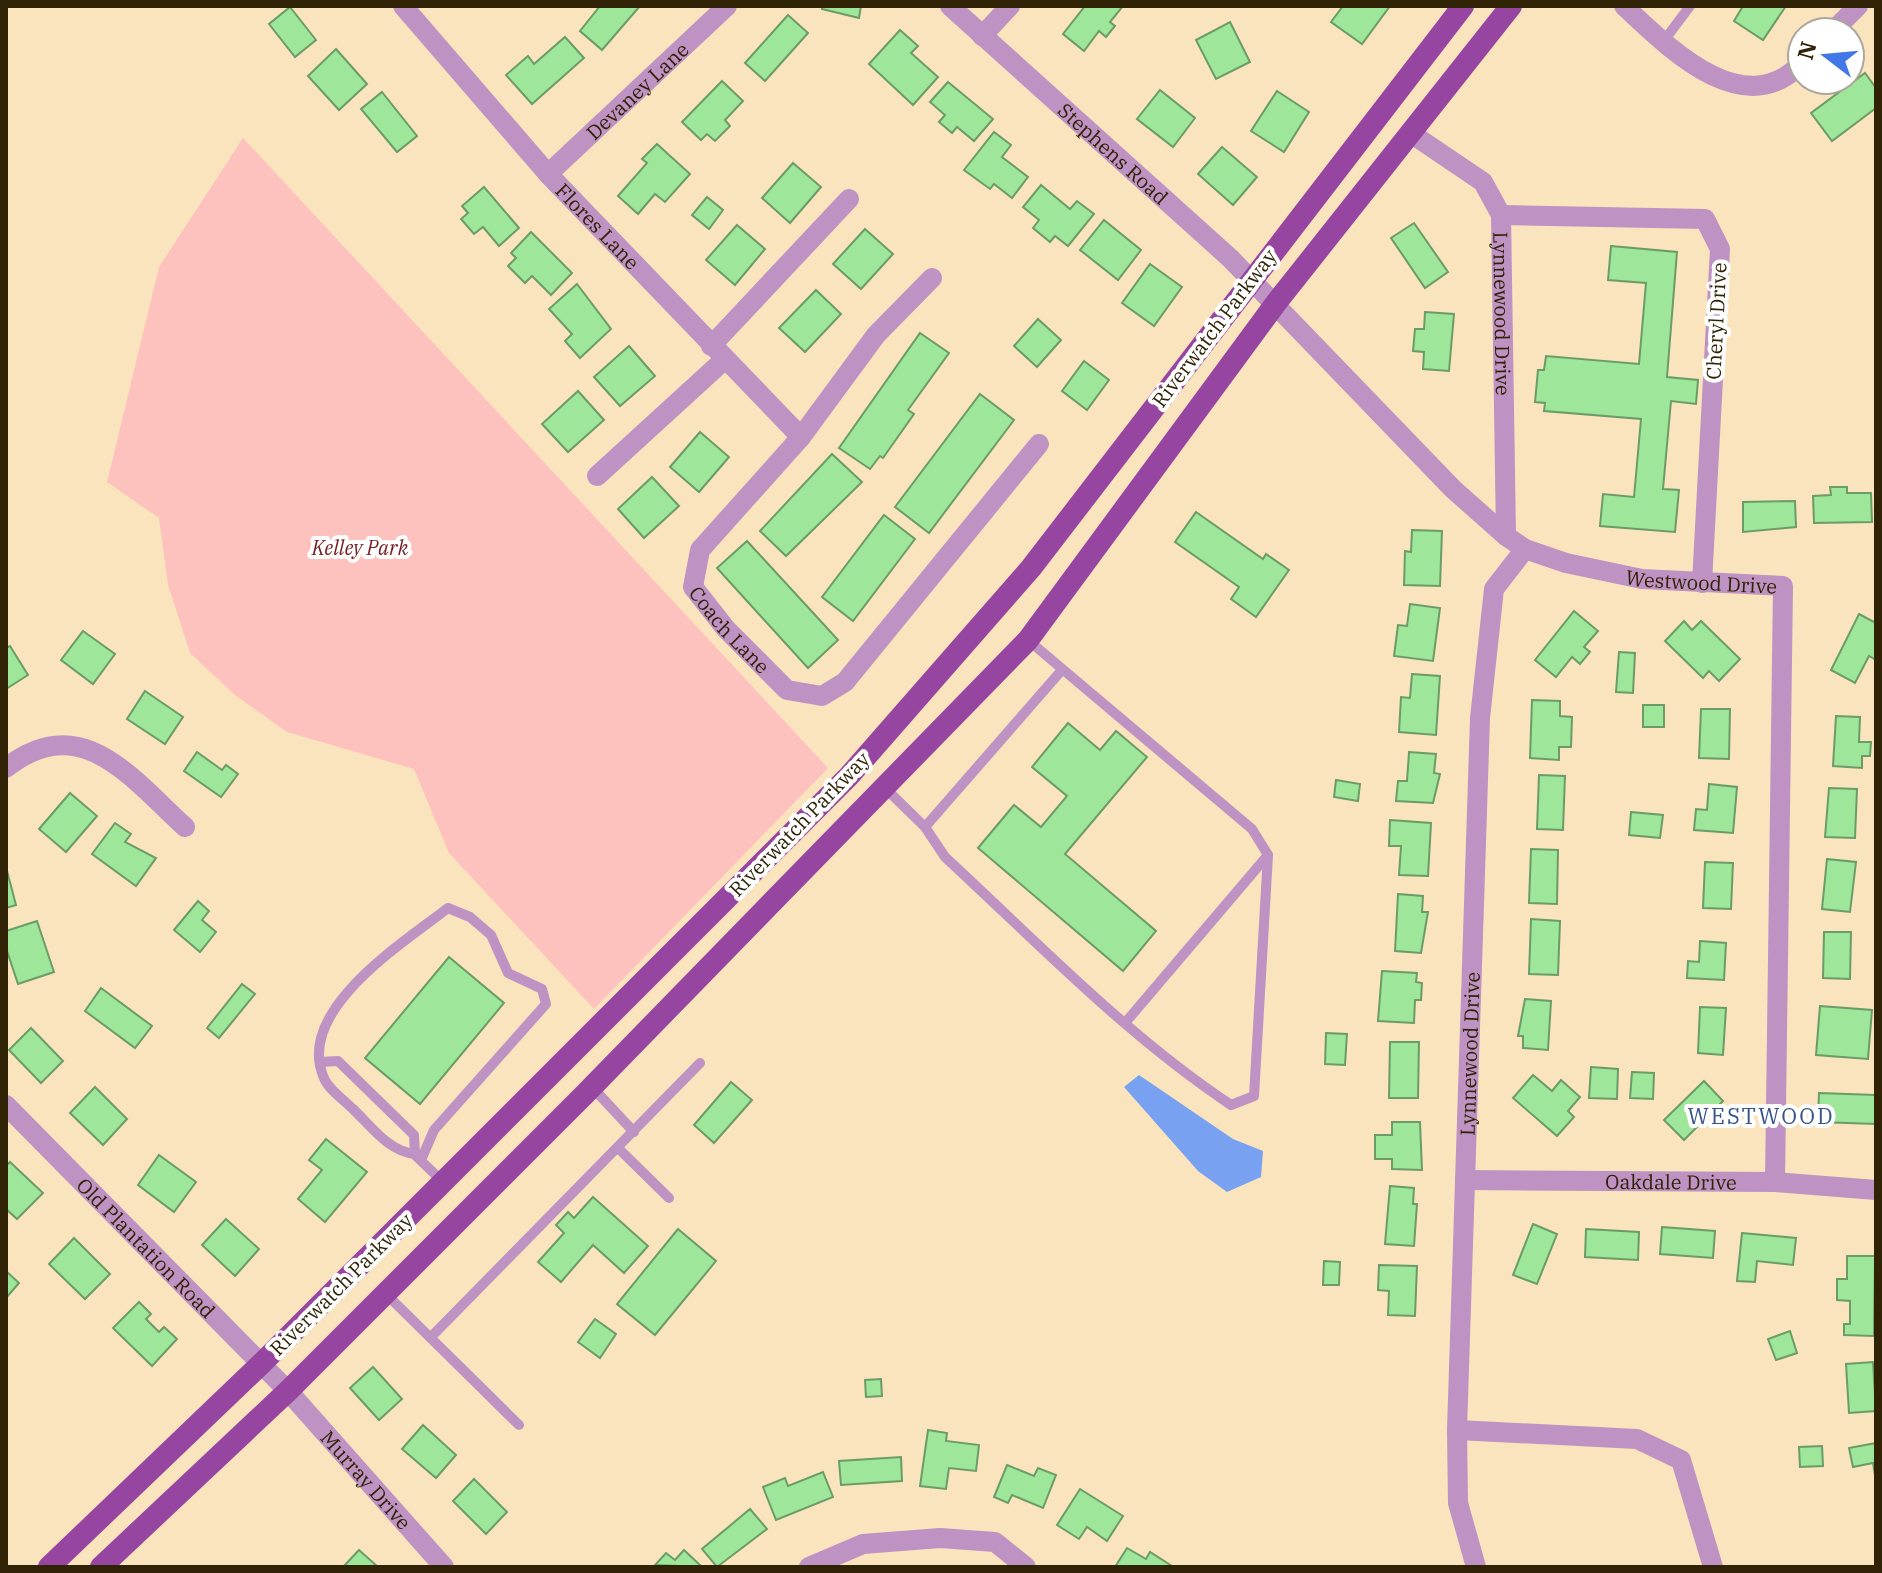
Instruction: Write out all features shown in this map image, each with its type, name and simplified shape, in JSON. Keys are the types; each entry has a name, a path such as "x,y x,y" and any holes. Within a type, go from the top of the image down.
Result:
{"main road":[{"name":"Riverwatch Parkway","path":"49,1567 261,1364 859,764 1031,568 1463,6"},
{"name":"Riverwatch Parkway","path":"103,1566 288,1391 592,1087 1028,640 1276,303 1511,6"}],"street":[{"name":"Flores Lane","path":"403,6 548,174 801,437"},
{"name":"Devaney Lane","path":"548,174 727,6"},
{"name":"Stephens Road","path":"950,6 1276,303"},
{"path":"982,36 1010,6"},
{"path":"1624,6 1678,57 1737,87 1786,80"},
{"name":"Lynnewood Drive","path":"1412,134 1483,182 1501,215 1506,536"},
{"path":"597,476 718,353 849,199"},
{"name":"Cheryl Drive","path":"1501,215 1705,219 1720,249 1702,583"},
{"name":"Coach Lane","path":"932,278 876,335 801,437 700,550 693,587 726,629 787,690 822,696 845,682 1039,444"},
{"name":"Westwood Drive","path":"1276,303 1453,489 1525,549 1588,569 1642,579 1783,586 1775,1182"},
{"name":"Lynnewood Drive","path":"1476,1567 1458,1503 1457,1430 1480,718 1494,589 1525,549"},
{"path":"6,768 24,754 60,744 103,753 185,827"},
{"name":"Old Plantation Road","path":"6,1105 288,1391"},
{"name":"Oakdale Drive","path":"1465,1180 1775,1182 1876,1190"},
{"name":"Murray Drive","path":"288,1391 444,1567"},
{"path":"1457,1430 1637,1439 1681,1460 1713,1567"},
{"path":"809,1567 863,1544 940,1538 995,1542 1026,1567"}],"lane":[{"path":"1663,42 1690,6"},
{"path":"885,788 925,827 945,857 1125,1023 1187,1075 1231,1105 1254,1096 1268,855 1252,829 1061,671 1028,640"},
{"path":"925,827 1061,671"},
{"path":"1125,1023 1268,855"},
{"path":"418,1157 434,1130 546,1004 542,989 508,973 491,935 470,917 448,908 368,970 340,1001 317,1042 324,1080 397,1152 418,1157 443,1182"},
{"path":"320,1062 338,1061 414,1135 418,1157"},
{"path":"431,1337 619,1149 700,1063"},
{"path":"592,1087 634,1132"},
{"path":"619,1149 669,1198"},
{"path":"385,1293 519,1425"}],"green space":[{"name":"Kelley Park","path":"243,138 828,768 594,1009 449,853 414,769 287,732 235,695 190,653 168,585 159,518 107,482 159,267"}],"water":[{"path":"1139,1075 1233,1139 1263,1151 1261,1177 1227,1192 1198,1171 1124,1087"}],"building":[{"path":"600,6 640,6 602,50 580,31"},
{"path":"823,6 861,6 859,18 822,9"},
{"path":"1085,6 1123,6 1110,22 1115,26 1106,37 1099,31 1084,51 1063,34"},
{"path":"1343,6 1390,6 1362,44 1331,22"},
{"path":"1743,6 1786,6 1763,40 1734,21"},
{"path":"290,7 316,40 295,57 269,24"},
{"path":"788,15 808,33 765,81 745,63"},
{"path":"1230,22 1250,62 1216,79 1196,40"},
{"path":"900,30 918,46 911,53 938,77 913,105 869,64"},
{"path":"565,37 584,58 532,104 506,75 528,56 534,64"},
{"path":"336,49 367,84 339,110 308,76"},
{"path":"1866,74 1876,88 1876,108 1832,141 1811,113 1834,96 1866,96"},
{"path":"722,81 743,101 725,120 730,126 715,141 707,134 701,140 682,122"},
{"path":"948,82 993,119 974,141 957,127 952,133 939,122 945,115 930,102"},
{"path":"1160,90 1195,118 1173,147 1137,119"},
{"path":"1277,91 1309,112 1284,152 1251,131"},
{"path":"382,92 417,136 397,152 361,109"},
{"path":"994,132 1011,145 1002,157 1028,177 1012,198 994,184 990,189 964,170"},
{"path":"657,144 690,174 665,202 655,194 638,214 618,196 647,163 642,159"},
{"path":"1222,147 1257,177 1233,205 1198,174"},
{"path":"793,163 821,187 790,223 762,198"},
{"path":"1041,185 1070,209 1077,201 1094,214 1068,246 1055,236 1050,242 1033,228 1039,220 1023,207"},
{"path":"484,187 519,228 499,246 483,227 474,234 461,219 468,213 462,206"},
{"path":"707,197 723,210 709,229 692,215"},
{"path":"1104,220 1141,250 1118,280 1080,250"},
{"path":"1414,223 1448,272 1425,288 1391,238"},
{"path":"737,225 765,249 735,285 706,260"},
{"path":"865,229 893,254 861,289 833,264"},
{"path":"531,232 572,273 551,295 532,276 525,283 508,266 516,258 511,253"},
{"path":"1611,246 1677,252 1667,377 1698,380 1696,404 1671,401 1663,489 1679,490 1675,532 1600,526 1603,494 1634,497 1641,419 1544,411 1545,403 1535,402 1538,370 1544,370 1546,356 1639,364 1646,283 1608,280"},
{"path":"1150,264 1182,287 1154,326 1122,303"},
{"path":"577,284 611,329 580,358 565,341 572,334 549,309"},
{"path":"816,290 841,314 805,352 779,328"},
{"path":"1425,312 1454,314 1449,371 1423,369 1424,352 1413,351 1415,329 1424,329"},
{"path":"1038,319 1061,340 1037,367 1014,346"},
{"path":"920,333 949,353 908,410 914,414 883,458 880,456 870,469 839,448"},
{"path":"629,346 655,376 620,406 594,377"},
{"path":"1084,361 1109,380 1087,410 1062,391"},
{"path":"578,391 604,420 568,452 542,424"},
{"path":"980,394 1014,420 929,533 895,507"},
{"path":"700,432 729,457 699,492 670,467"},
{"path":"832,454 862,482 786,556 760,531"},
{"path":"652,477 679,506 644,538 618,509"},
{"path":"1830,487 1847,487 1847,493 1871,493 1872,522 1814,523 1813,496 1831,495"},
{"path":"1795,501 1796,527 1743,532 1743,502"},
{"path":"1196,512 1263,559 1266,554 1289,570 1256,617 1231,599 1239,587 1175,542"},
{"path":"884,515 915,539 853,621 822,597"},
{"path":"1412,530 1442,531 1440,586 1404,585 1405,551 1411,552"},
{"path":"747,541 838,640 808,668 717,568"},
{"path":"1410,604 1440,608 1433,661 1394,656 1398,625 1407,626"},
{"path":"1574,611 1598,631 1584,647 1590,652 1580,664 1572,657 1556,677 1535,660"},
{"path":"1859,614 1876,623 1876,660 1869,656 1855,683 1831,670"},
{"path":"1684,621 1692,630 1701,621 1740,659 1719,681 1709,671 1703,678 1665,641"},
{"path":"83,631 115,654 93,684 61,660"},
{"path":"10,646 28,675 6,689 6,648"},
{"path":"1619,652 1635,653 1633,693 1616,692"},
{"path":"1412,674 1440,676 1436,735 1399,732 1401,697 1410,698"},
{"path":"145,691 183,717 165,744 127,719"},
{"path":"1532,700 1560,701 1560,716 1572,717 1571,747 1559,747 1559,760 1530,758"},
{"path":"1643,705 1664,705 1664,727 1643,727"},
{"path":"1701,709 1730,709 1729,759 1699,758"},
{"path":"1836,716 1860,717 1859,742 1871,742 1870,756 1862,756 1862,768 1833,766"},
{"path":"1068,723 1100,750 1116,731 1147,757 1065,854 1156,931 1123,971 978,848 1014,805 1041,827 1067,796 1032,767"},
{"path":"197,752 222,770 226,765 238,774 221,797 184,771"},
{"path":"1409,752 1436,754 1434,773 1440,774 1433,803 1396,801 1398,781 1407,781"},
{"path":"1539,775 1565,776 1563,830 1537,829"},
{"path":"1336,780 1360,784 1358,801 1334,797"},
{"path":"1709,784 1737,787 1733,833 1694,830 1696,809 1707,810"},
{"path":"1829,788 1857,789 1855,838 1825,837"},
{"path":"70,793 97,816 66,852 39,829"},
{"path":"1631,812 1663,815 1660,838 1629,835"},
{"path":"1390,820 1431,823 1428,876 1399,875 1401,846 1389,846"},
{"path":"115,823 131,834 125,842 156,858 136,886 92,854"},
{"path":"1531,849 1558,850 1557,904 1529,903"},
{"path":"1827,859 1856,862 1850,912 1822,909"},
{"path":"1705,862 1733,863 1731,909 1703,908"},
{"path":"6,867 16,905 6,908"},
{"path":"1398,894 1423,896 1422,912 1428,912 1421,953 1395,951"},
{"path":"198,901 209,911 202,920 216,932 200,952 174,930"},
{"path":"1531,919 1560,921 1558,975 1529,974"},
{"path":"37,921 54,972 18,984 6,948 6,931"},
{"path":"1824,932 1851,932 1850,979 1823,978"},
{"path":"1700,941 1726,943 1724,980 1687,978 1688,961 1699,962"},
{"path":"449,957 504,1003 420,1104 365,1058"},
{"path":"1382,971 1417,973 1416,982 1422,983 1421,1000 1415,1000 1414,1023 1378,1021"},
{"path":"242,984 255,994 219,1038 207,1028"},
{"path":"101,988 152,1026 135,1048 85,1011"},
{"path":"1525,999 1551,1001 1548,1050 1523,1048 1523,1036 1518,1036"},
{"path":"1820,1006 1872,1010 1868,1059 1816,1055"},
{"path":"1700,1007 1726,1008 1723,1055 1698,1053"},
{"path":"31,1028 63,1061 41,1083 9,1050"},
{"path":"1326,1033 1347,1034 1345,1065 1325,1064"},
{"path":"1390,1042 1419,1042 1418,1098 1389,1098"},
{"path":"1591,1067 1618,1069 1617,1099 1589,1098"},
{"path":"1632,1072 1654,1073 1653,1099 1630,1098"},
{"path":"1533,1075 1552,1091 1561,1080 1580,1097 1568,1111 1574,1117 1557,1136 1513,1098"},
{"path":"1704,1081 1723,1101 1684,1140 1664,1120"},
{"path":"731,1082 752,1100 714,1143 694,1125"},
{"path":"95,1087 127,1119 103,1145 70,1113"},
{"path":"1819,1093 1876,1095 1876,1124 1818,1122"},
{"path":"1392,1122 1420,1122 1422,1170 1392,1169 1392,1159 1375,1159 1375,1135 1392,1135"},
{"path":"326,1139 367,1172 325,1222 298,1199 322,1170 309,1160"},
{"path":"159,1155 196,1182 174,1212 138,1185"},
{"path":"10,1162 43,1193 17,1219 6,1209 6,1166"},
{"path":"1390,1186 1414,1188 1413,1204 1417,1204 1414,1246 1385,1244"},
{"path":"593,1197 648,1246 624,1273 593,1245 561,1282 538,1262 564,1233 556,1225 568,1212 574,1218"},
{"path":"226,1219 259,1249 235,1276 202,1245"},
{"path":"1533,1224 1557,1234 1537,1284 1513,1275"},
{"path":"1662,1227 1715,1231 1713,1258 1660,1254"},
{"path":"678,1229 716,1261 655,1335 617,1304"},
{"path":"1586,1229 1639,1232 1638,1260 1585,1257"},
{"path":"1742,1233 1796,1238 1793,1265 1757,1261 1755,1282 1737,1281"},
{"path":"74,1238 110,1274 85,1299 49,1264"},
{"path":"1847,1256 1875,1256 1874,1336 1844,1335 1844,1324 1850,1324 1850,1301 1837,1300 1837,1279 1847,1279"},
{"path":"1324,1261 1340,1262 1339,1285 1323,1285"},
{"path":"1379,1265 1417,1266 1415,1316 1388,1315 1389,1291 1378,1290"},
{"path":"6,1271 19,1283 6,1298"},
{"path":"139,1302 151,1314 146,1319 159,1332 164,1327 177,1339 152,1366 113,1328"},
{"path":"595,1319 616,1334 600,1358 578,1342"},
{"path":"1790,1331 1797,1353 1776,1360 1768,1339"},
{"path":"1873,1362 1876,1411 1849,1413 1846,1364"},
{"path":"373,1367 402,1399 379,1420 350,1388"},
{"path":"881,1379 882,1396 866,1397 865,1380"},
{"path":"423,1425 456,1455 436,1478 402,1449"},
{"path":"928,1430 947,1433 946,1441 979,1445 976,1471 949,1468 946,1489 920,1486"},
{"path":"1876,1443 1876,1481 1873,1463 1853,1467 1849,1448"},
{"path":"1822,1446 1823,1466 1800,1467 1799,1447"},
{"path":"901,1457 902,1481 841,1485 839,1461"},
{"path":"1007,1465 1034,1476 1038,1468 1056,1475 1043,1508 1012,1495 1008,1503 994,1497"},
{"path":"823,1472 833,1497 776,1520 763,1487 785,1478 788,1486"},
{"path":"474,1479 507,1512 486,1534 453,1501"},
{"path":"1080,1489 1123,1516 1107,1541 1087,1527 1079,1539 1057,1525"},
{"path":"750,1509 767,1529 717,1567 702,1549"},
{"path":"1127,1548 1146,1559 1150,1552 1172,1566 1115,1567"},
{"path":"359,1550 378,1567 343,1567"},
{"path":"684,1550 702,1567 655,1565 666,1553 675,1560"}],"district":[{"name":"WESTWOOD","path":"1761,1115"}]}
